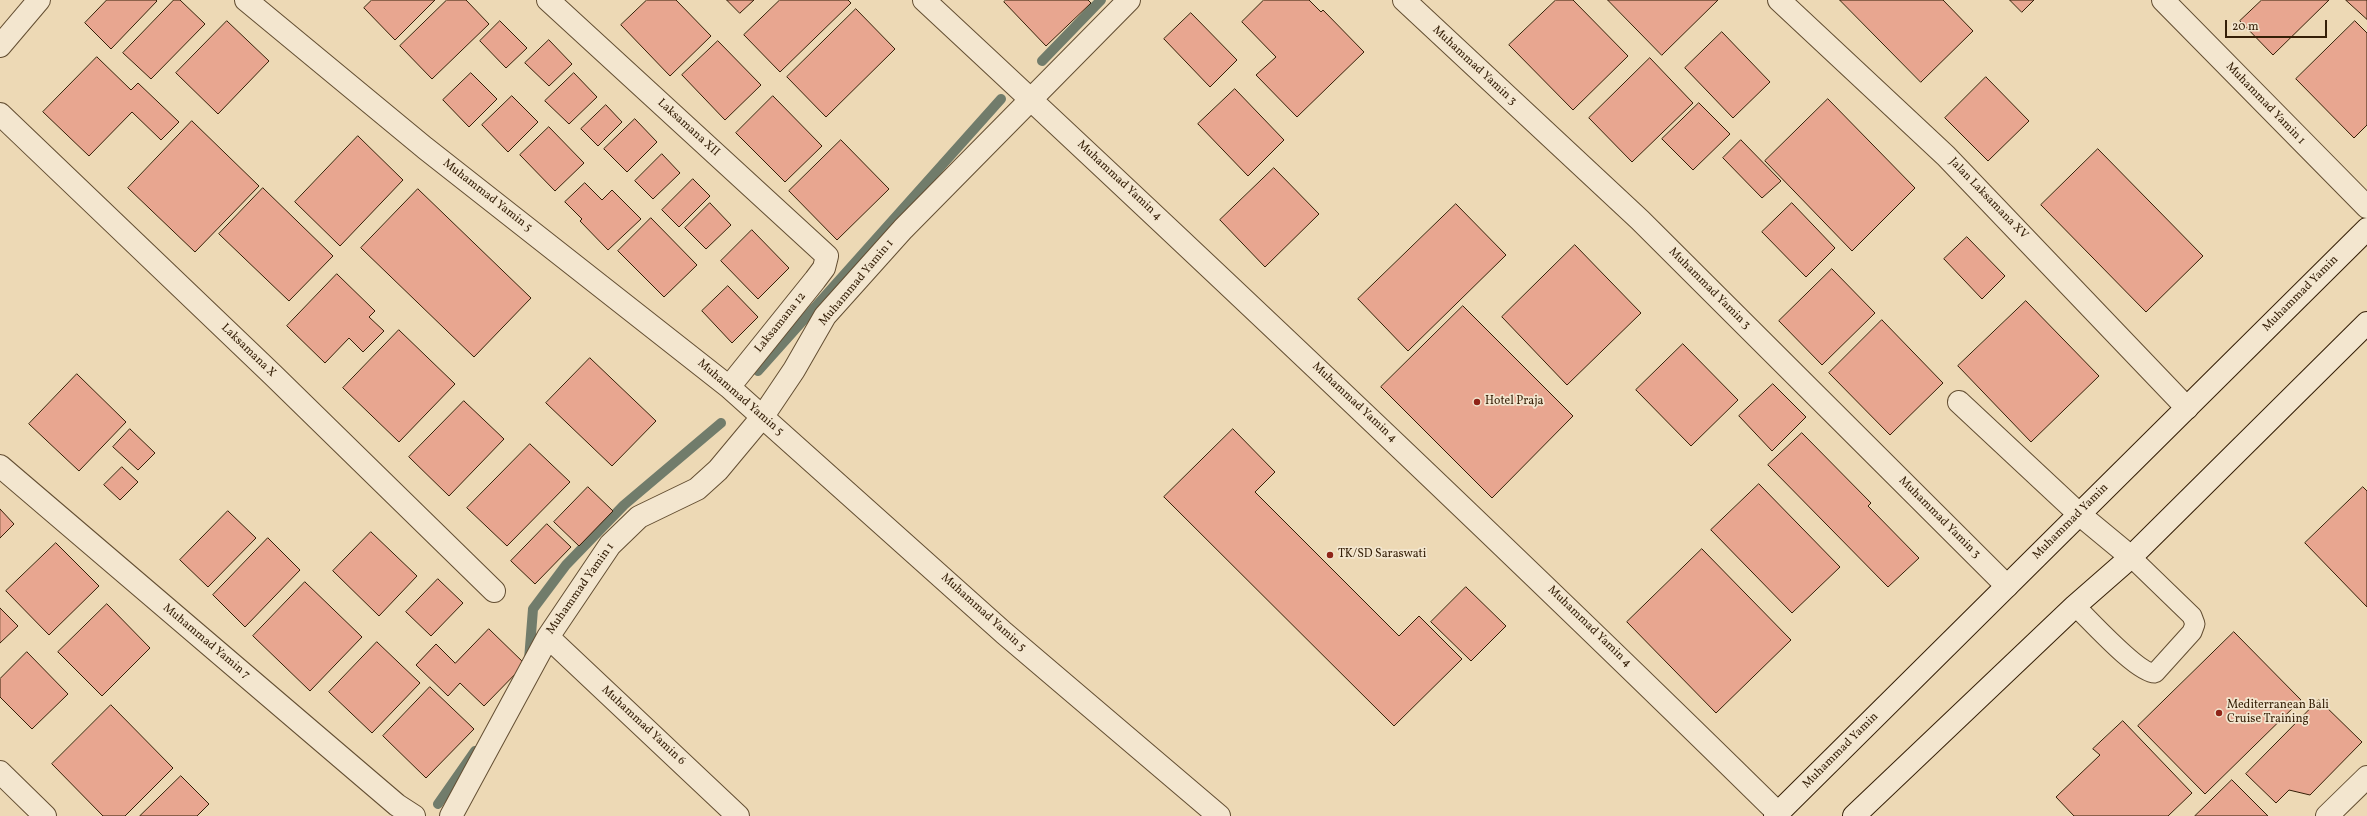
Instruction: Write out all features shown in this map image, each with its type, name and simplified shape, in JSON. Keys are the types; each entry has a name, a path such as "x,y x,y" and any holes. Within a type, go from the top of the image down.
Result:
{"street":[{"path":"0,46 39,0"},
{"name":"Muhammad Yamin 5","path":"246,0 425,148 729,387 1004,633 1219,816"},
{"name":"Laksamana XII","path":"548,0 827,256"},
{"name":"Muhammad Yamin 4","path":"924,0 1032,99 1541,580 1777,814"},
{"name":"Muhammad Yamin 1","path":"451,816 548,636 610,545 639,517 697,489 718,470 763,416 794,370 825,316 903,229 1130,0"},
{"name":"Muhammad Yamin 3","path":"1404,0 1640,220 2007,586"},
{"name":"Jalan Laksamana XV","path":"1779,0 1946,156 2187,408"},
{"name":"Muhammad Yamin 1","path":"2163,0 2367,207"},
{"name":"Laksamana X","path":"0,114 279,380 494,591"},
{"name":"Muhammad Yamin","path":"1777,814 2367,229"},
{"name":"Laksamana 12","path":"729,387 824,268 827,256"},
{"path":"1854,816 2075,606 2131,557 2367,323"},
{"path":"1959,402 2079,514 2131,557"},
{"name":"Muhammad Yamin 7","path":"0,466 397,805 414,816"},
{"name":"Muhammad Yamin 6","path":"548,636 738,816"},
{"path":"0,772 45,816"},
{"path":"2327,816 2367,777"}],"lane":[{"path":"2075,606 2133,662 2148,673 2155,673 2192,632 2195,624 2187,611 2131,557"}],"building":[{"path":"107,0 157,1 111,49 85,23"},
{"path":"174,0 180,0 205,24 151,79 123,53"},
{"path":"372,0 435,0 395,40 364,8"},
{"path":"447,0 466,0 489,24 432,79 400,46"},
{"path":"647,0 676,0 711,36 670,76 621,25"},
{"path":"727,0 754,0 740,13"},
{"path":"780,0 848,0 851,3 780,72 744,35"},
{"path":"1006,0 1088,0 1091,3 1046,46 1004,2"},
{"path":"1264,0 1309,0 1321,12 1323,10 1364,52 1297,117 1256,75 1276,57 1242,22"},
{"path":"1556,0 1573,0 1628,56 1573,110 1509,45"},
{"path":"1608,0 1718,0 1662,55"},
{"path":"1840,0 1943,0 1973,31 1921,82"},
{"path":"2010,0 2034,0 2022,12"},
{"path":"2262,0 2329,0 2273,55 2240,21"},
{"path":"2346,0 2367,0 2367,19"},
{"path":"856,9 895,49 826,117 787,77"},
{"path":"1191,13 1237,60 1210,87 1164,39"},
{"path":"227,21 269,61 218,114 176,73"},
{"path":"500,21 527,48 506,68 480,41"},
{"path":"2355,21 2367,33 2367,125 2354,138 2296,79"},
{"path":"1722,32 1770,82 1733,118 1685,68"},
{"path":"549,40 572,64 549,86 525,63"},
{"path":"718,41 761,85 725,120 682,75"},
{"path":"97,57 131,90 138,83 179,122 161,140 132,112 89,156 43,112"},
{"path":"1650,58 1693,103 1632,162 1589,118"},
{"path":"471,73 497,99 469,127 443,100"},
{"path":"574,73 597,97 569,124 545,101"},
{"path":"1986,77 2029,121 1988,161 1945,118"},
{"path":"1235,89 1284,140 1248,176 1198,124"},
{"path":"512,96 538,122 508,152 482,125"},
{"path":"773,96 822,146 785,182 736,133"},
{"path":"1828,99 1915,188 1852,251 1765,161"},
{"path":"1699,103 1730,134 1693,170 1662,139"},
{"path":"606,105 622,122 598,146 581,129"},
{"path":"635,119 657,142 627,172 604,149"},
{"path":"192,121 259,186 195,252 128,188"},
{"path":"549,127 584,163 555,191 520,155"},
{"path":"358,136 403,180 340,246 295,202"},
{"path":"841,140 889,189 837,240 789,191"},
{"path":"1741,140 1781,181 1762,198 1723,158"},
{"path":"2098,149 2203,256 2146,312 2041,205"},
{"path":"662,154 680,173 653,199 635,181"},
{"path":"1274,168 1319,214 1265,267 1220,220"},
{"path":"693,179 710,196 679,227 662,210"},
{"path":"585,183 602,200 612,190 641,219 608,250 580,221 582,219 565,202"},
{"path":"263,188 333,256 289,301 219,234"},
{"path":"418,189 531,298 474,357 361,248"},
{"path":"710,203 731,225 706,249 685,228"},
{"path":"1792,203 1835,248 1806,277 1762,232"},
{"path":"1456,204 1506,255 1408,351 1358,299"},
{"path":"651,218 697,265 664,297 618,251"},
{"path":"752,230 789,268 758,299 721,261"},
{"path":"1967,237 2005,276 1982,299 1944,259"},
{"path":"1575,245 1641,313 1567,385 1502,317"},
{"path":"1832,269 1875,313 1822,365 1779,321"},
{"path":"337,274 375,311 369,317 384,331 363,352 349,338 325,363 287,326"},
{"path":"728,286 758,317 732,343 702,311"},
{"path":"2026,301 2099,376 2031,442 1958,366"},
{"name":"Hotel Praja","path":"1463,306 1573,416 1492,498 1381,387"},
{"path":"1882,320 1943,383 1890,435 1829,373"},
{"path":"399,330 455,384 399,442 343,388"},
{"path":"1683,344 1738,400 1691,446 1636,390"},
{"path":"590,358 656,421 612,466 546,403"},
{"path":"77,374 126,422 79,471 29,424"},
{"path":"1773,384 1806,417 1772,451 1739,416"},
{"path":"464,401 504,439 449,496 409,457"},
{"path":"130,429 155,453 138,470 113,447"},
{"path":"1233,429 1275,472 1255,492 1399,636 1419,616 1462,659 1394,726 1164,497"},
{"path":"1802,433 1871,503 1868,506 1919,558 1888,587 1768,465"},
{"path":"530,444 570,482 507,546 467,508"},
{"path":"122,467 138,482 120,500 104,485"},
{"path":"1759,484 1840,567 1792,613 1711,530"},
{"path":"588,487 613,511 579,546 554,522"},
{"path":"2363,487 2367,491 2367,607 2305,543"},
{"path":"0,509 14,524 0,538"},
{"path":"228,511 256,538 208,587 180,560"},
{"path":"547,524 571,547 535,584 511,561"},
{"path":"371,532 417,576 379,616 333,571"},
{"path":"268,538 300,570 245,627 213,595"},
{"path":"56,543 99,586 49,635 6,591"},
{"path":"1702,549 1791,640 1716,713 1627,622"},
{"path":"438,579 463,603 431,636 406,612"},
{"path":"305,582 362,637 310,691 253,636"},
{"path":"1466,587 1506,626 1471,661 1431,622"},
{"path":"107,604 150,648 102,696 58,652"},
{"path":"0,608 18,626 0,643"},
{"path":"489,629 525,664 484,706 460,683 448,696 416,665 436,644 455,663"},
{"name":"Mediterranean Bali Cruise Training","path":"2234,632 2301,700 2205,794 2138,726"},
{"path":"377,642 420,683 372,733 329,692"},
{"path":"27,652 68,694 32,729 0,697 0,679"},
{"path":"430,687 474,729 426,778 383,736"},
{"path":"2319,700 2362,742 2310,795 2289,790 2276,803 2246,774"},
{"path":"111,705 173,768 125,816 103,816 52,764"},
{"path":"2123,721 2192,793 2168,816 2074,816 2056,797 2100,755 2093,749"},
{"path":"181,776 209,804 197,816 140,816"},
{"path":"2232,780 2268,816 2195,816"}],"waterway":[{"path":"1042,61 1101,0"},
{"path":"758,371 1001,99"},
{"path":"529,660 533,609 566,565 624,505 721,423"},
{"path":"438,804 475,751"}],"place":[{"name":"Hotel Praja","path":"1477,402"},
{"name":"TK/SD Saraswati","path":"1330,555"},
{"name":"Mediterranean Bali Cruise Training","path":"2219,713"}]}
